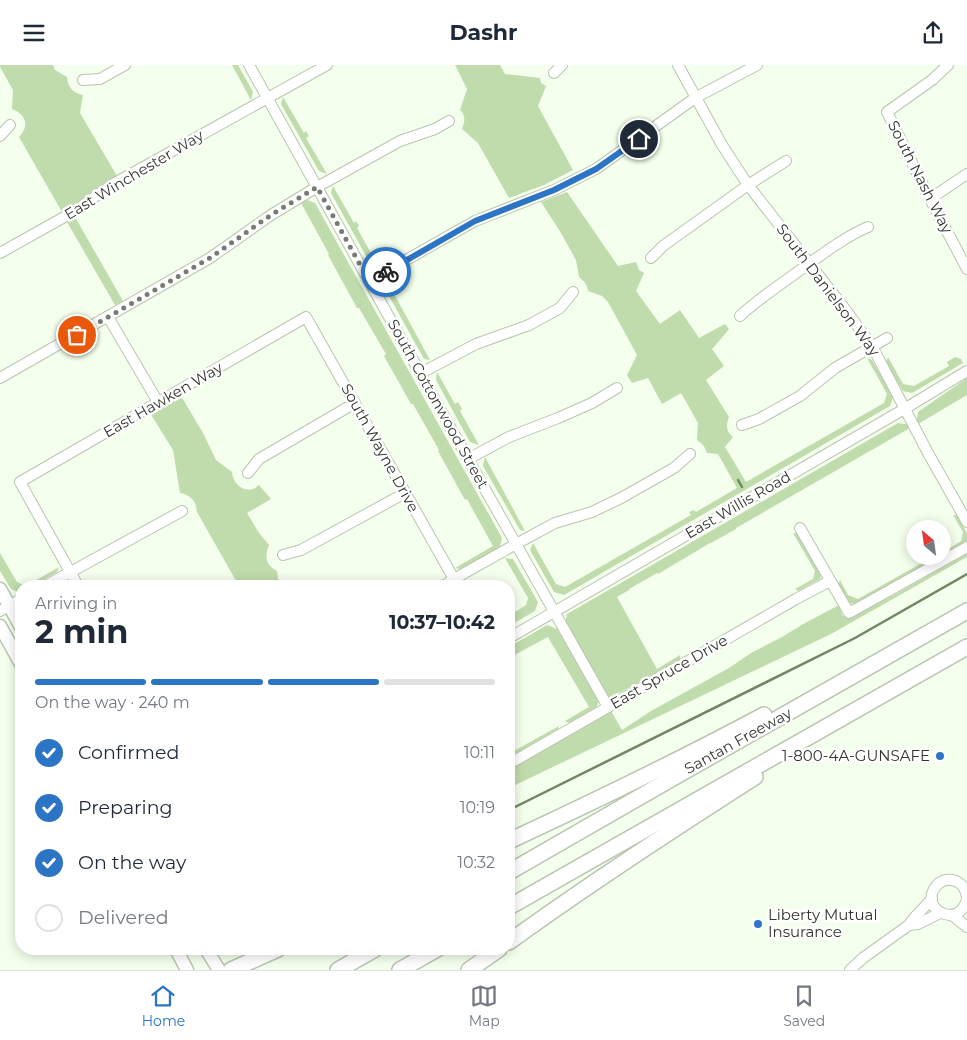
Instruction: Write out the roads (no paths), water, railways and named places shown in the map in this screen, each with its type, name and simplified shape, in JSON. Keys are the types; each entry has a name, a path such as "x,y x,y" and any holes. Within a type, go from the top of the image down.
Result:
{"highway":[{"name":"Santan Freeway","path":"515,869 967,611"},
{"name":"Santan Freeway","path":"515,904 967,647"},
{"path":"515,838 720,739 841,673 880,661"},
{"path":"515,938 658,840 778,763 810,735"},
{"path":"231,970 265,955"},
{"path":"338,970 364,955"},
{"path":"400,970 426,955"},
{"path":"469,970 490,955"}],"main road":[{"path":"0,589 5,609 15,620"},
{"path":"0,626 15,653"},
{"path":"179,955 187,970"},
{"path":"210,955 219,970"}],"street":[{"path":"83,80 100,79 125,65"},
{"name":"South Cottonwood Street","path":"249,65 608,707"},
{"name":"East Winchester Way","path":"0,253 75,211 113,184 327,65"},
{"name":"South Danielson Way","path":"678,65 722,145 748,185 810,263 872,346 928,453 967,522"},
{"path":"369,281 475,221 554,190 596,169 695,98 757,65"},
{"name":"South Nash Way","path":"948,65 932,80 887,111 967,269"},
{"path":"0,378 210,258 271,215 317,187 400,141 435,129 449,121"},
{"path":"0,137 10,125"},
{"path":"651,259 663,247 748,185 786,161"},
{"path":"930,199 967,174"},
{"path":"740,316 751,305 810,263 856,232 868,227"},
{"path":"420,373 476,344 529,325 560,308 573,292"},
{"path":"108,317 158,403"},
{"name":"East Hawken Way","path":"70,572 20,482 306,317"},
{"name":"South Wayne Drive","path":"306,317 454,579"},
{"path":"742,425 759,419 800,396 835,368 887,338"},
{"name":"East Willis Road","path":"515,635 967,371"},
{"path":"468,459 509,437 592,403 617,387"},
{"path":"248,473 259,459 355,403"},
{"path":"454,579 555,523 592,511 621,498 674,468 690,454"},
{"path":"283,555 301,550 405,493"},
{"path":"56,580 182,511"},
{"path":"800,528 849,613 967,547"},
{"path":"70,572 75,580"},
{"name":"East Spruce Drive","path":"515,761 830,581"},
{"path":"952,915 966,905 967,898 964,887 955,880 949,879 934,888 932,893 934,907 940,913 952,915 967,927"},
{"path":"850,970 862,958 909,925 932,899"},
{"path":"909,925 918,924 940,913"}],"waterway":[{"path":"738,480 742,487"},
{"path":"515,807 855,638 967,574"}],"place":[{"name":"1-800-4A-GUNSAFE","path":"940,756"},
{"name":"Liberty Mutual Insurance","path":"758,924"}]}
